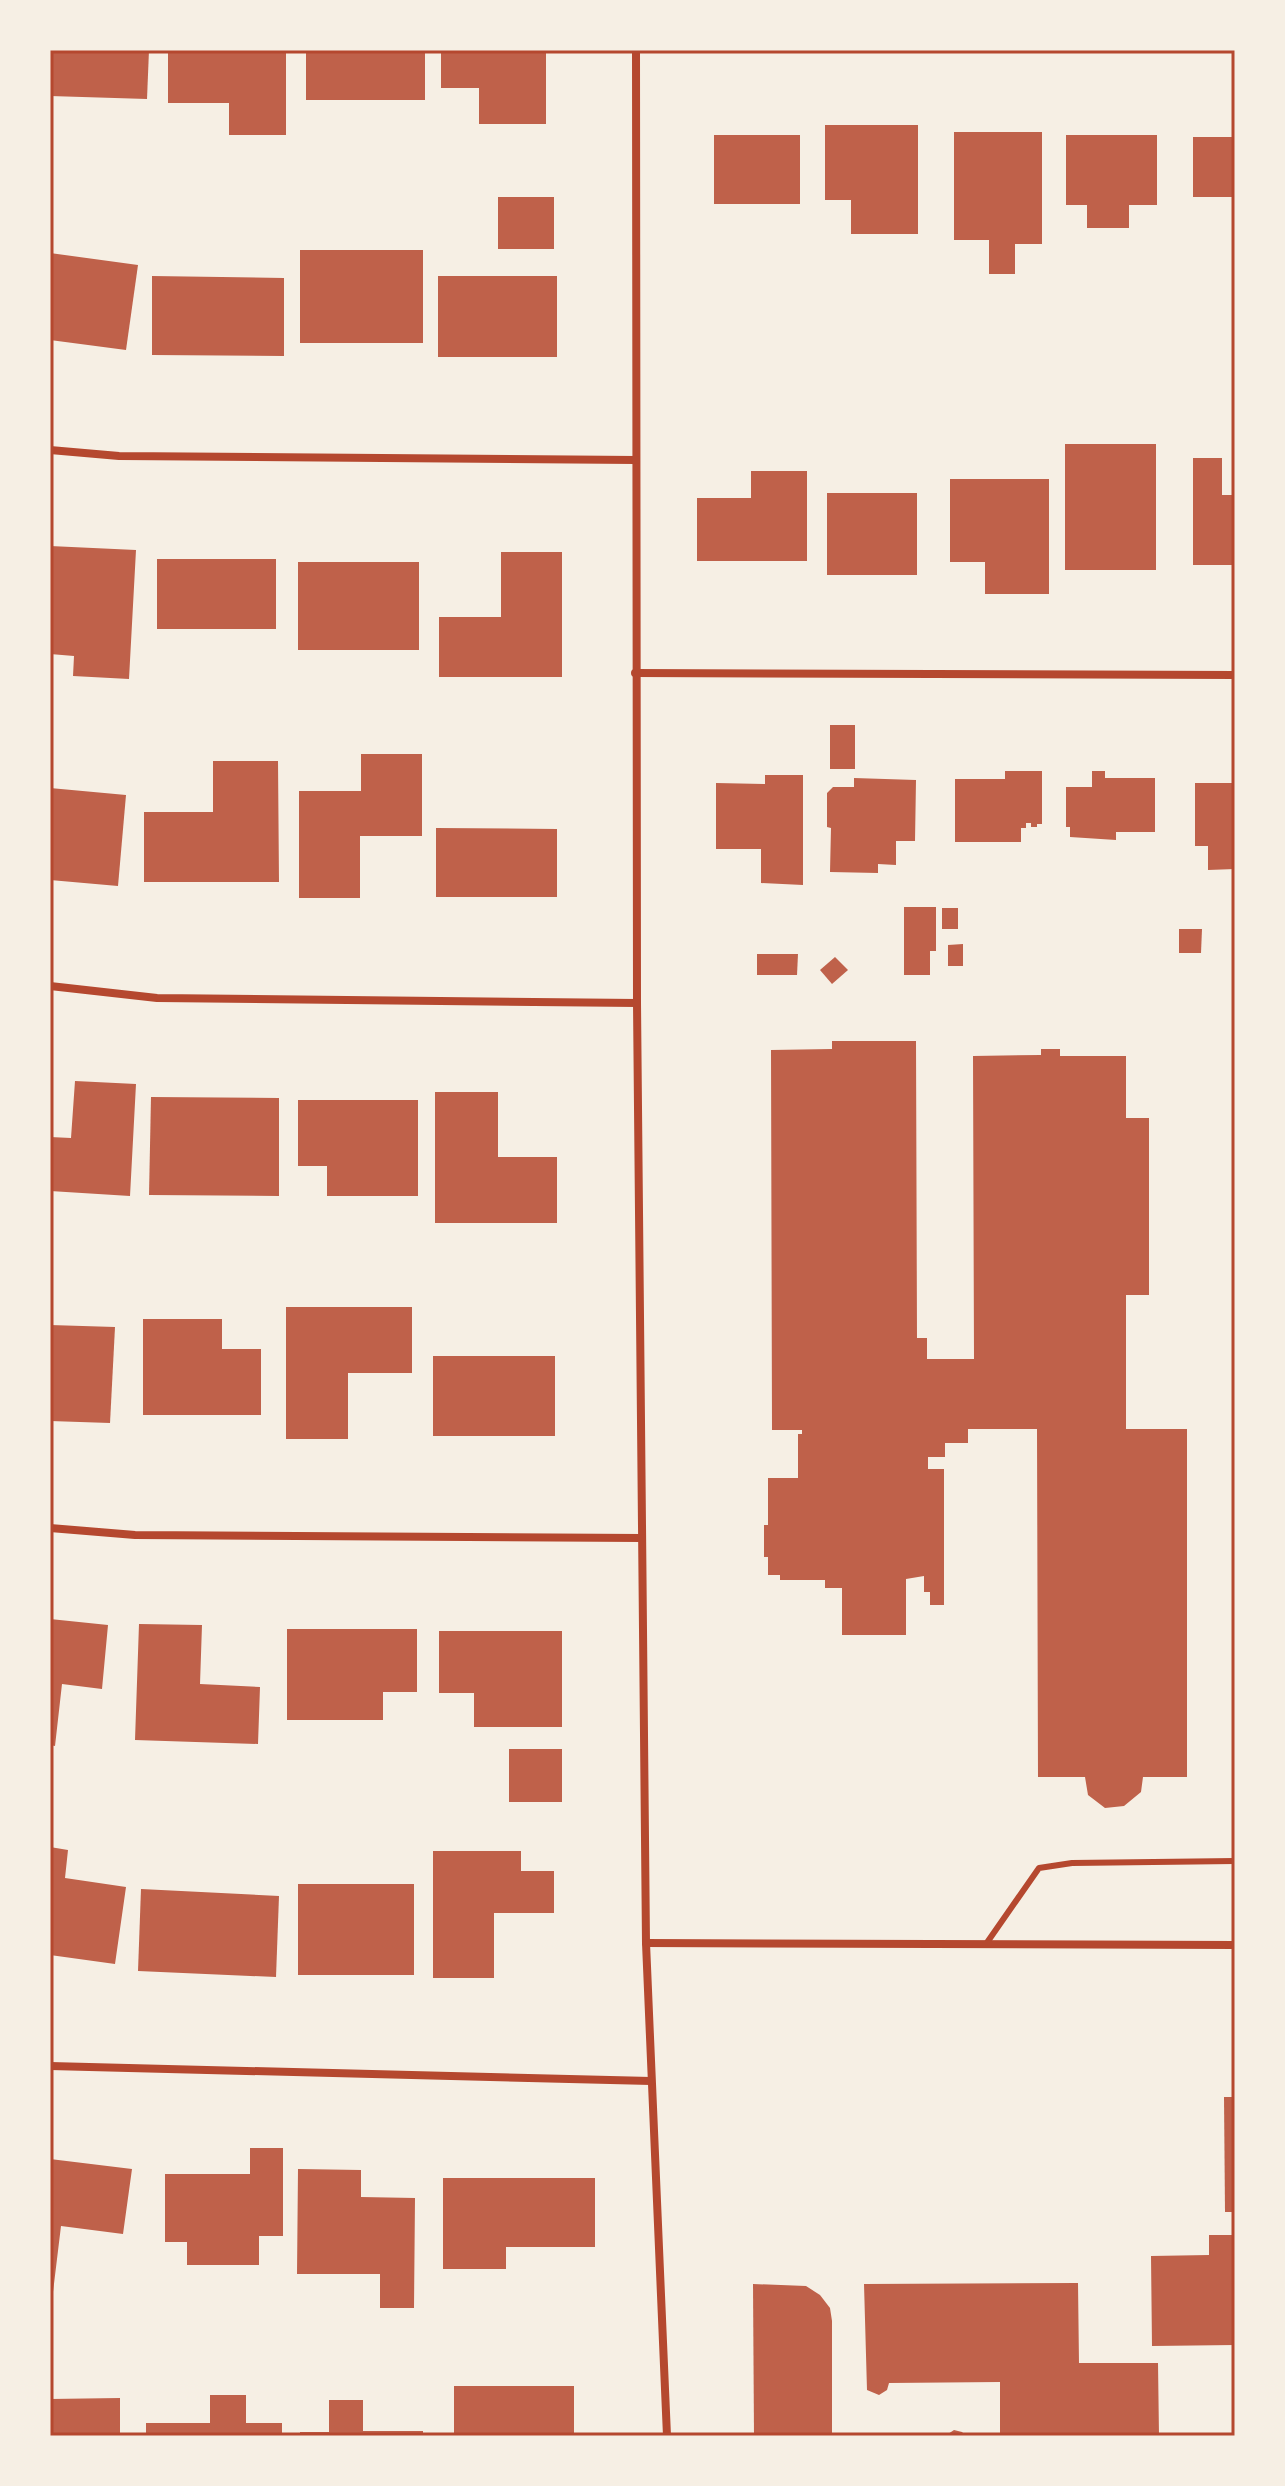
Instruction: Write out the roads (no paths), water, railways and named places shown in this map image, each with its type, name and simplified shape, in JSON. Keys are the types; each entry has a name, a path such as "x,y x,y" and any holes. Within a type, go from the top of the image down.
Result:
{"street":[{"path":"636,50 635,673 646,1943 667,2436"},
{"path":"50,450 119,456 636,460"},
{"path":"635,673 1235,675"},
{"path":"50,986 157,998 637,1003"},
{"path":"50,1528 135,1535 642,1538"},
{"path":"646,1943 1235,1945"},
{"path":"50,2066 651,2081"}],"lane":[{"path":"986,1944 1039,1868 1072,1863 1235,1861"}]}
